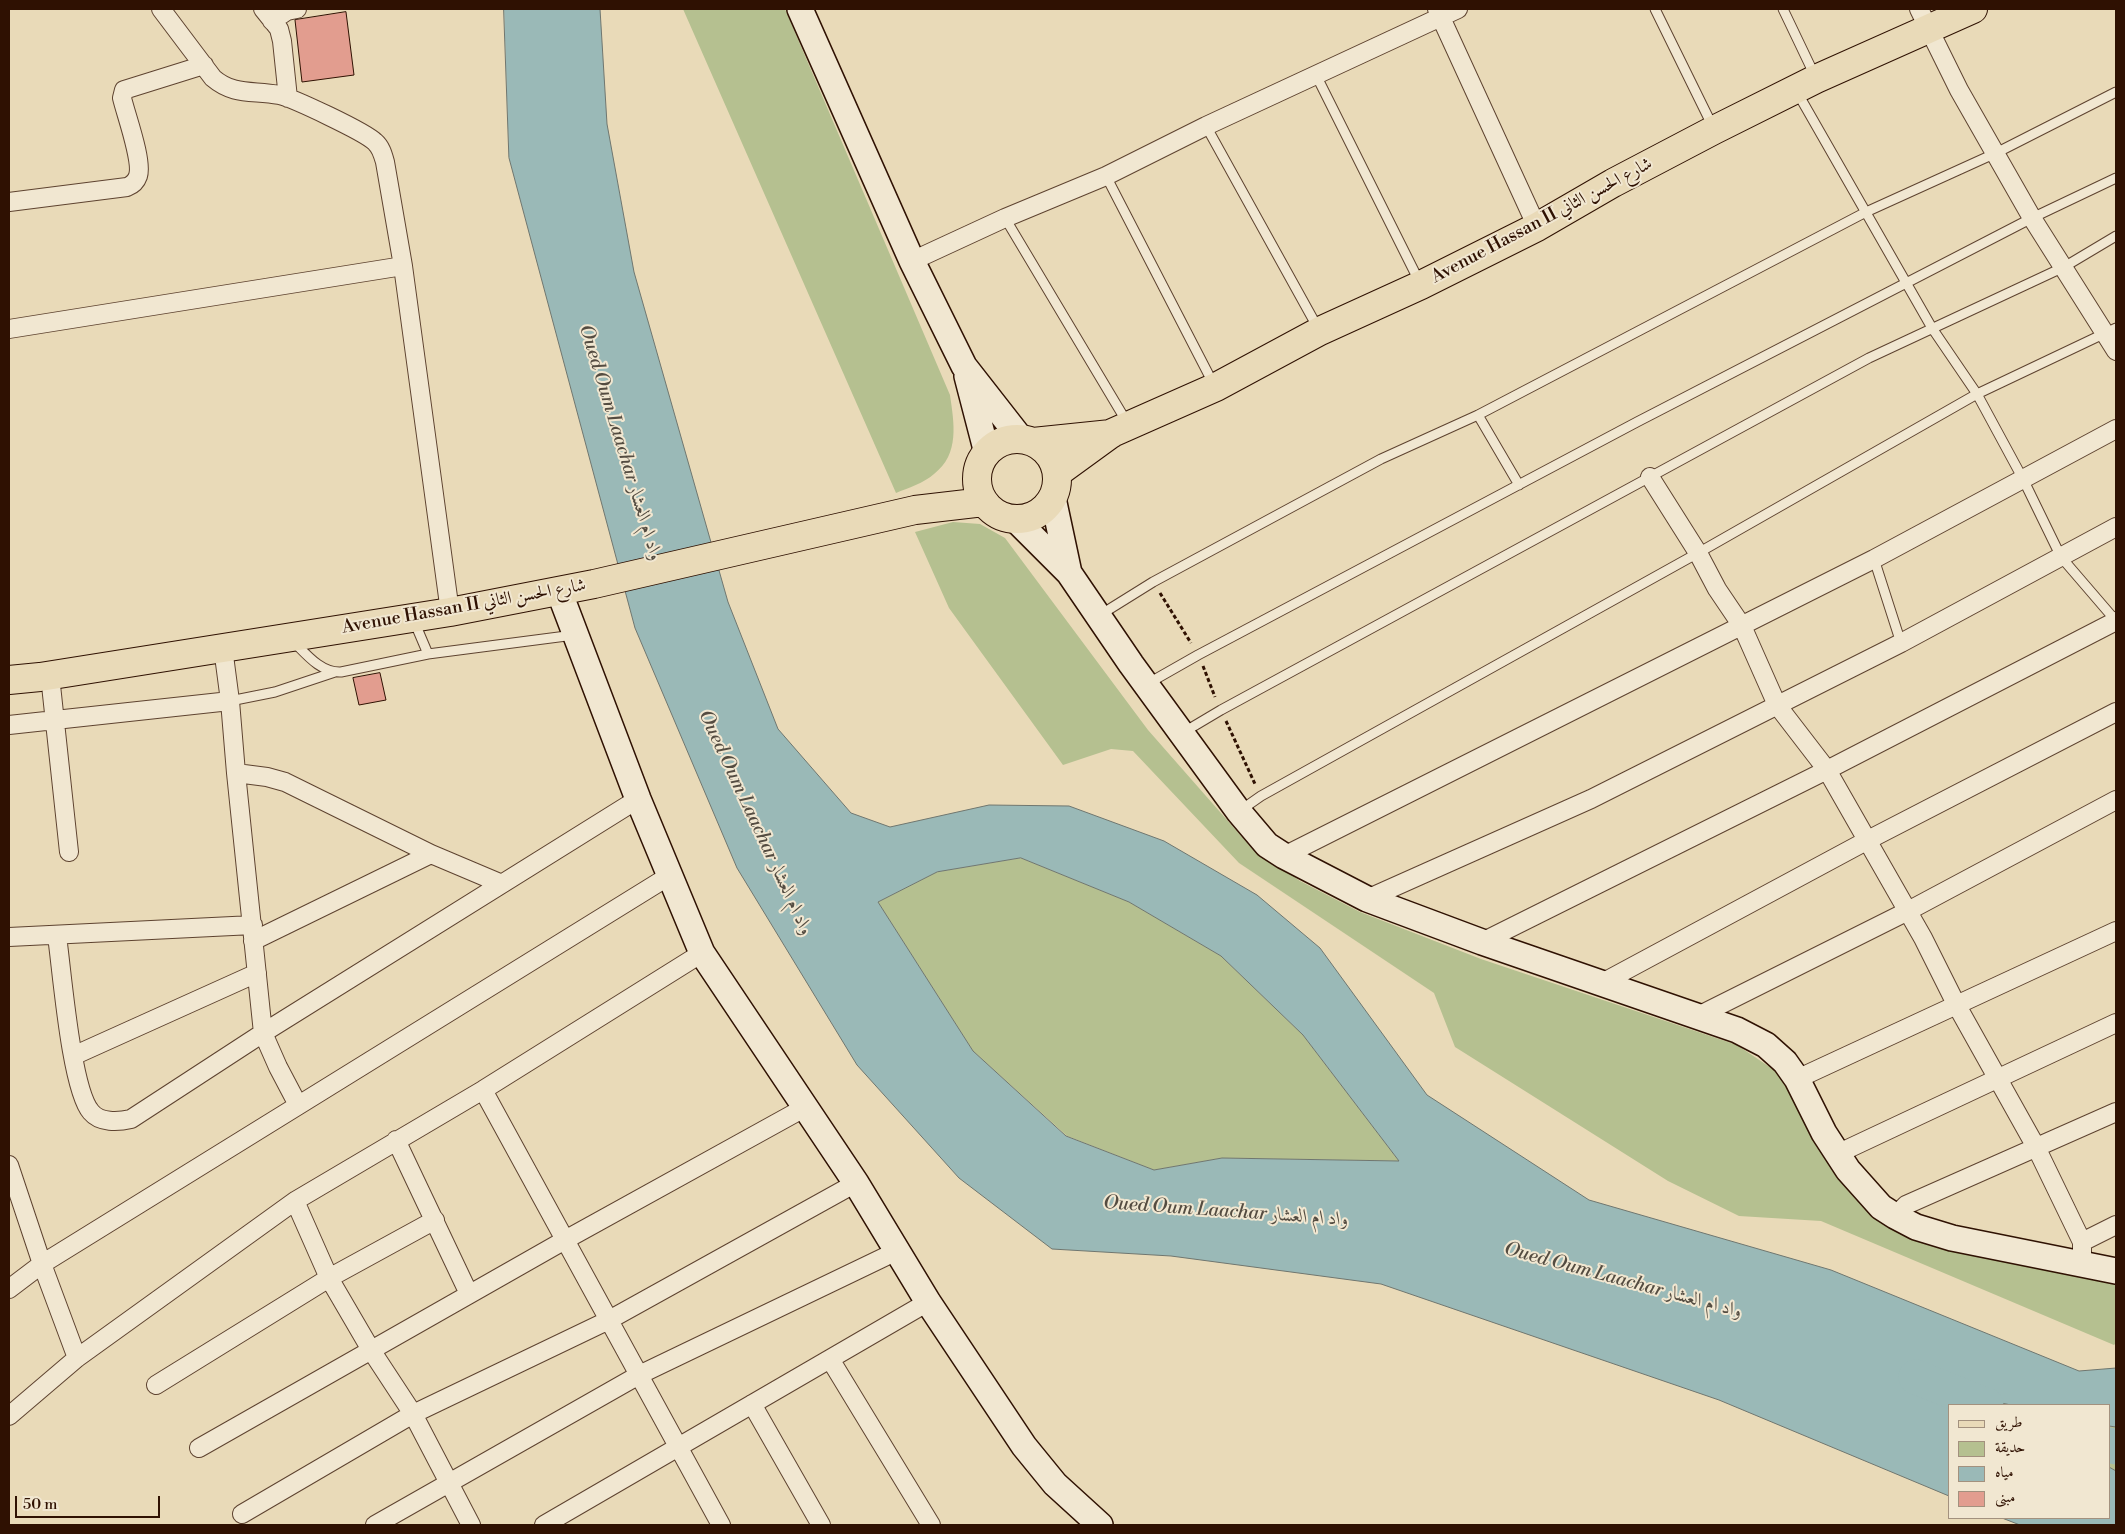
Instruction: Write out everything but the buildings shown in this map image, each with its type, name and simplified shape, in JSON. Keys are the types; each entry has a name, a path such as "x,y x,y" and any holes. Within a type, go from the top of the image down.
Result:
{"main road":[{"path":"800,9 912,261 964,366 1027,440 1049,454 1069,573"},
{"name":"Avenue Hassan II شارع الحسن الثاني","path":"1016,520 1038,514 1055,485 1121,429 1216,387 1320,331 1421,285 1537,227 1613,183 1806,84 1924,19 1973,9"},
{"path":"964,366 982,461 977,487 984,502 998,514 1016,520 1069,573 1097,616 1181,734 1239,812 1267,845 1284,856 1367,899 1482,942 1738,1030 1766,1046 1785,1062 1797,1079 1824,1133 1848,1170 1881,1207 1916,1227 1952,1238 2082,1253 2116,1271"},
{"name":"Avenue Hassan II شارع الحسن الثاني","path":"915,510 982,461 1002,442 1121,429"},
{"name":"Avenue Hassan II شارع الحسن الثاني","path":"9,680 50,676 450,612 594,584 915,510 984,502"},
{"path":"559,591 577,634 638,799 702,954 856,1183 928,1302 1024,1446 1055,1484 1100,1525"}],"street":[{"path":"161,9 214,78 228,89 280,95 288,98 359,132 375,142 381,150 385,162 403,266 450,612"},
{"path":"288,98 282,41 278,29 268,15 297,9"},
{"path":"912,261 1005,218 1106,176 1206,126 1316,75 1438,12 1458,9"},
{"path":"1438,12 1537,227"},
{"path":"1924,19 1959,90 2032,218 2064,267 2111,331 2116,351"},
{"path":"9,202 127,187 133,184 138,178 139,162 122,93 124,90 204,65"},
{"path":"9,329 403,266"},
{"path":"1284,856 1874,559 2116,429"},
{"path":"1650,477 1698,554 1717,589 1742,626 1777,705 1827,770 1908,911 1956,1004 2036,1147 2082,1253 2116,1224"},
{"path":"1367,899 1591,798 1902,643 2116,527"},
{"path":"1482,942 1827,770 2116,621"},
{"path":"223,648 263,1033 298,1105"},
{"path":"50,676 69,852"},
{"path":"9,725 230,701"},
{"path":"1602,983 1868,840 2116,712"},
{"path":"236,773 267,777 285,782 431,854 502,884"},
{"path":"57,936 73,1056 84,1104 92,1114 112,1122 119,1122 130,1119 263,1033 638,799"},
{"path":"1698,1016 1908,911 2116,800"},
{"path":"9,937 57,936 81,933 253,933 431,854"},
{"path":"9,1289 42,1264 669,876"},
{"path":"1797,1079 2116,931"},
{"path":"9,1416 77,1358 295,1201 483,1090 702,954"},
{"path":"73,1056 256,973"},
{"path":"1837,1154 2116,1023"},
{"path":"483,1090 678,1447 715,1523"},
{"path":"198,1448 565,1240 804,1108"},
{"path":"1895,1216 1906,1205 2116,1112"},
{"path":"396,1140 469,1294"},
{"path":"9,1166 42,1264 77,1358"},
{"path":"242,1514 413,1414 609,1320 856,1183"},
{"path":"295,1201 329,1278 371,1350 413,1414 471,1525"},
{"path":"156,1385 329,1278 435,1220"},
{"path":"375,1525 639,1375 896,1251"},
{"path":"550,1524 678,1447 928,1302"},
{"path":"830,1359 931,1525"},
{"path":"752,1404 820,1525"}],"lane":[{"path":"1655,9 1714,130"},
{"path":"1783,9 1806,84 1866,212 1908,282 1932,328 1977,394 2023,479 2061,557 2116,621"},
{"path":"1316,75 1421,285"},
{"path":"1097,616 1153,582 1381,458 1478,415 1866,212 1996,153 2116,92"},
{"path":"1206,126 1320,331"},
{"path":"1106,176 1216,387"},
{"path":"1146,684 1908,282 2032,218 2116,178"},
{"path":"1005,218 1121,429"},
{"path":"1181,734 1221,710 1869,358 2064,267 2116,236"},
{"path":"1239,812 1261,796 1698,554 1977,394 2111,331"},
{"path":"1478,415 1520,485"},
{"path":"1874,559 1902,643"},
{"path":"412,618 428,654"},
{"path":"230,701 290,688 335,672 428,654 577,634"},
{"path":"289,637 313,660 335,672"}],"path":[{"path":"1153,582 1198,655 1261,796"}],"green space":[{"path":"683,9 785,9 950,395 954,427 952,448 942,466 921,483 896,493"},
{"path":"953,522 980,524 1005,538 1148,730 1249,845 1300,881 1360,912 1481,959 1737,1045 1780,1074 1877,1215 2116,1278 2116,1343 2114,1345 1821,1221 1739,1216 1668,1181 1455,1047 1434,993 1239,863 1133,751 1111,749 1063,765 949,608 915,532"},
{"path":"1021,858 1129,902 1221,956 1303,1035 1399,1161 1222,1158 1154,1170 1067,1136 973,1051 878,902 937,872"},
{"path":"1960,1395 2006,1404 1978,1404"},
{"path":"2110,1426 2116,1427 2116,1471 2110,1468"}],"water":[{"path":"504,9 600,9 607,124 634,272 728,602 778,729 851,813 890,827 989,805 1069,806 1164,841 1257,895 1320,948 1427,1095 1589,1200 1831,1270 2079,1371 2116,1368 2116,1427 2110,1426 2110,1404 2006,1404 1962,1395 1978,1404 1948,1404 1948,1496 1719,1400 1381,1284 1171,1256 1052,1249 959,1178 857,1065 737,868 635,628 509,158","holes":["1021,858 1129,902 1221,956 1303,1035 1399,1161 1222,1158 1154,1170 1066,1136 973,1051 878,902 937,872"]},
{"path":"2110,1468 2116,1471 2116,1525 2020,1525 2005,1519 2110,1519"}],"waterway":[{"name":"Oued Oum Laachar واد ام العشار","path":"1916,1377 1984,1404"},
{"name":"Oued Oum Laachar واد ام العشار","path":"2110,1445 2116,1447"}]}
